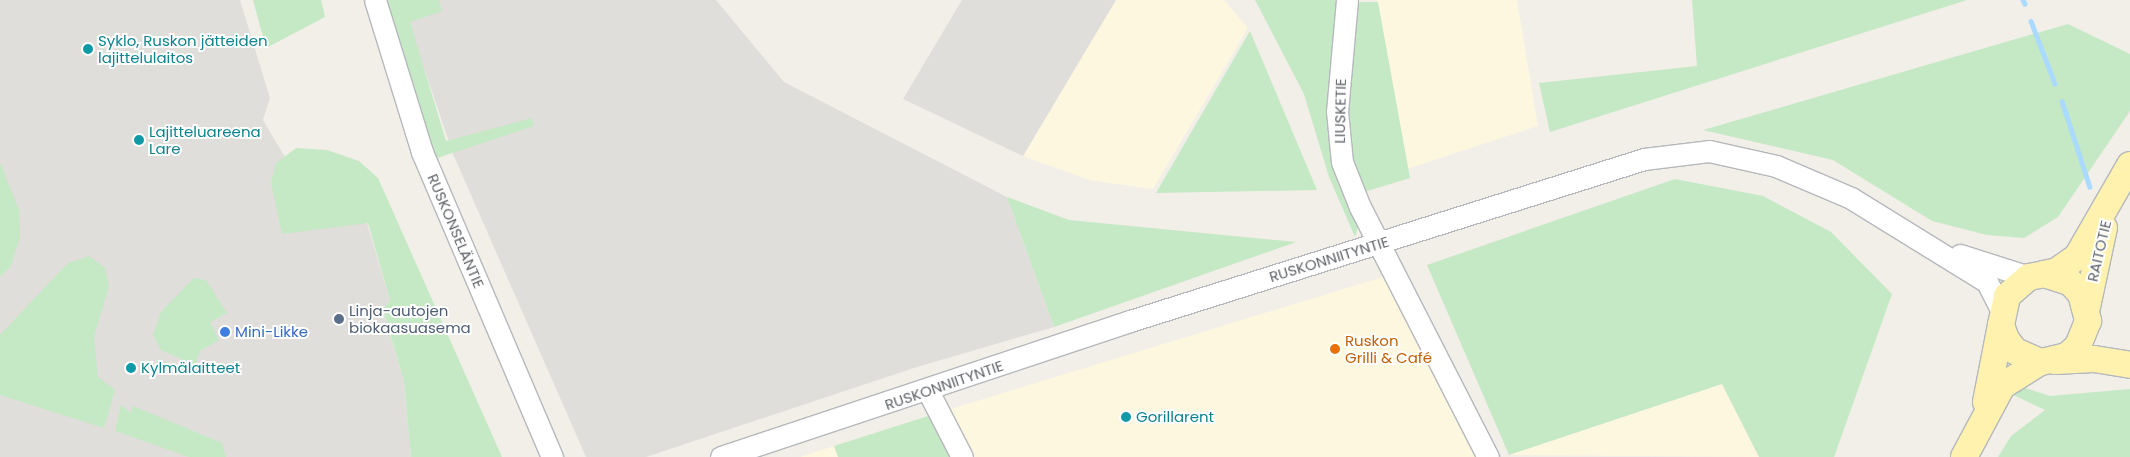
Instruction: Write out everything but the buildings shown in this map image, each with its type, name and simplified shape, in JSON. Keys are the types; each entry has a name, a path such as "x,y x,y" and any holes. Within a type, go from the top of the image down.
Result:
{"main road":[{"name":"RAITOTIE","path":"2036,276 2057,272 2077,257 2130,165"},
{"name":"RAITOTIE","path":"2088,314 2112,196"},
{"path":"1980,424 1998,359 2001,317 2011,290 2036,276 2071,283 2098,336 2130,354"},
{"path":"1964,457 1980,424 2010,378 2078,346 2088,314"},
{"path":"2001,317 2015,350 2047,361 2094,359 2130,365"}],"street":[{"name":"RUSKONSELÄNTIE","path":"375,0 422,152 552,457"},
{"name":"LIUSKETIE","path":"1347,0 1338,138 1346,171 1378,244 1488,457"},
{"name":"RUSKONNIITYNTIE","path":"721,457 1644,159 1709,151 1793,173 1851,198 1986,282 2001,317"},
{"name":"RUSKONNIITYNTIE","path":"1930,246 2036,276"},
{"path":"928,391 962,457"}],"shaded area":[{"path":"0,0 240,0 270,98 263,120 285,157 367,223 390,300 383,311 404,381 411,457 0,457"},
{"path":"401,0 716,0 784,82 1007,197 1054,327 917,367 646,457 586,457 453,154"},
{"path":"962,0 1116,0 1023,156 903,99"},
{"path":"1116,0 1224,0 1248,28 1153,189 1089,180 1023,156"},
{"path":"1377,0 1517,0 1538,126 1407,169"},
{"path":"1386,276 1479,457 800,457 931,415"},
{"path":"1722,384 1759,457 1509,455"}],"green space":[{"path":"253,0 321,0 325,17 266,48"},
{"path":"385,0 439,0 442,11 410,22 446,141 532,118 534,126 434,159"},
{"path":"1255,0 1339,0 1328,115 1359,224 1355,237 1329,177 1304,94"},
{"path":"1692,0 1967,0 1550,132 1539,83 1697,66"},
{"path":"1359,2 1378,2 1410,178 1364,192 1351,158 1347,110"},
{"path":"2068,24 2130,54 2130,111 2058,217 2024,238 1987,235 1932,221 1833,160 1703,130"},
{"path":"1250,31 1317,190 1156,193"},
{"path":"296,148 327,150 359,161 378,178 502,457 411,457 404,381 383,310 390,300 368,223 282,234 271,183 276,163"},
{"path":"0,162 19,210 20,237 11,266 0,277"},
{"path":"1675,179 1763,196 1831,232 1892,294 1834,457 1759,457 1722,384 1509,455 1427,265"},
{"path":"1007,197 1069,220 1296,242 1054,327"},
{"path":"89,256 105,268 109,286 94,337 98,377 115,390 104,428 0,395 0,335 68,263"},
{"path":"194,278 206,280 227,313 210,322 219,340 200,351 195,365 161,350 153,335 161,312"},
{"path":"2013,384 2050,396 2130,389 2130,457 1998,457 2011,436 2045,410 2007,392"},
{"path":"121,405 131,413 133,406 222,443 226,457 189,457 115,431"},
{"path":"931,415 953,457 838,457 834,446"}],"waterway":[{"path":"2023,0 2025,4"},
{"path":"2031,21 2055,84"},
{"path":"2062,101 2090,187"}],"place":[{"name":"Syklo, Ruskon jätteiden lajittelulaitos","path":"88,49"},
{"name":"Lajitteluareena Lare","path":"139,140"},
{"name":"Linja-autojen biokaasuasema","path":"339,319"},
{"name":"Mini-Likke","path":"225,332"},
{"name":"Ruskon Grilli & Café","path":"1335,349"},
{"name":"Kylmälaitteet","path":"131,368"},
{"name":"Gorillarent","path":"1126,417"}]}
